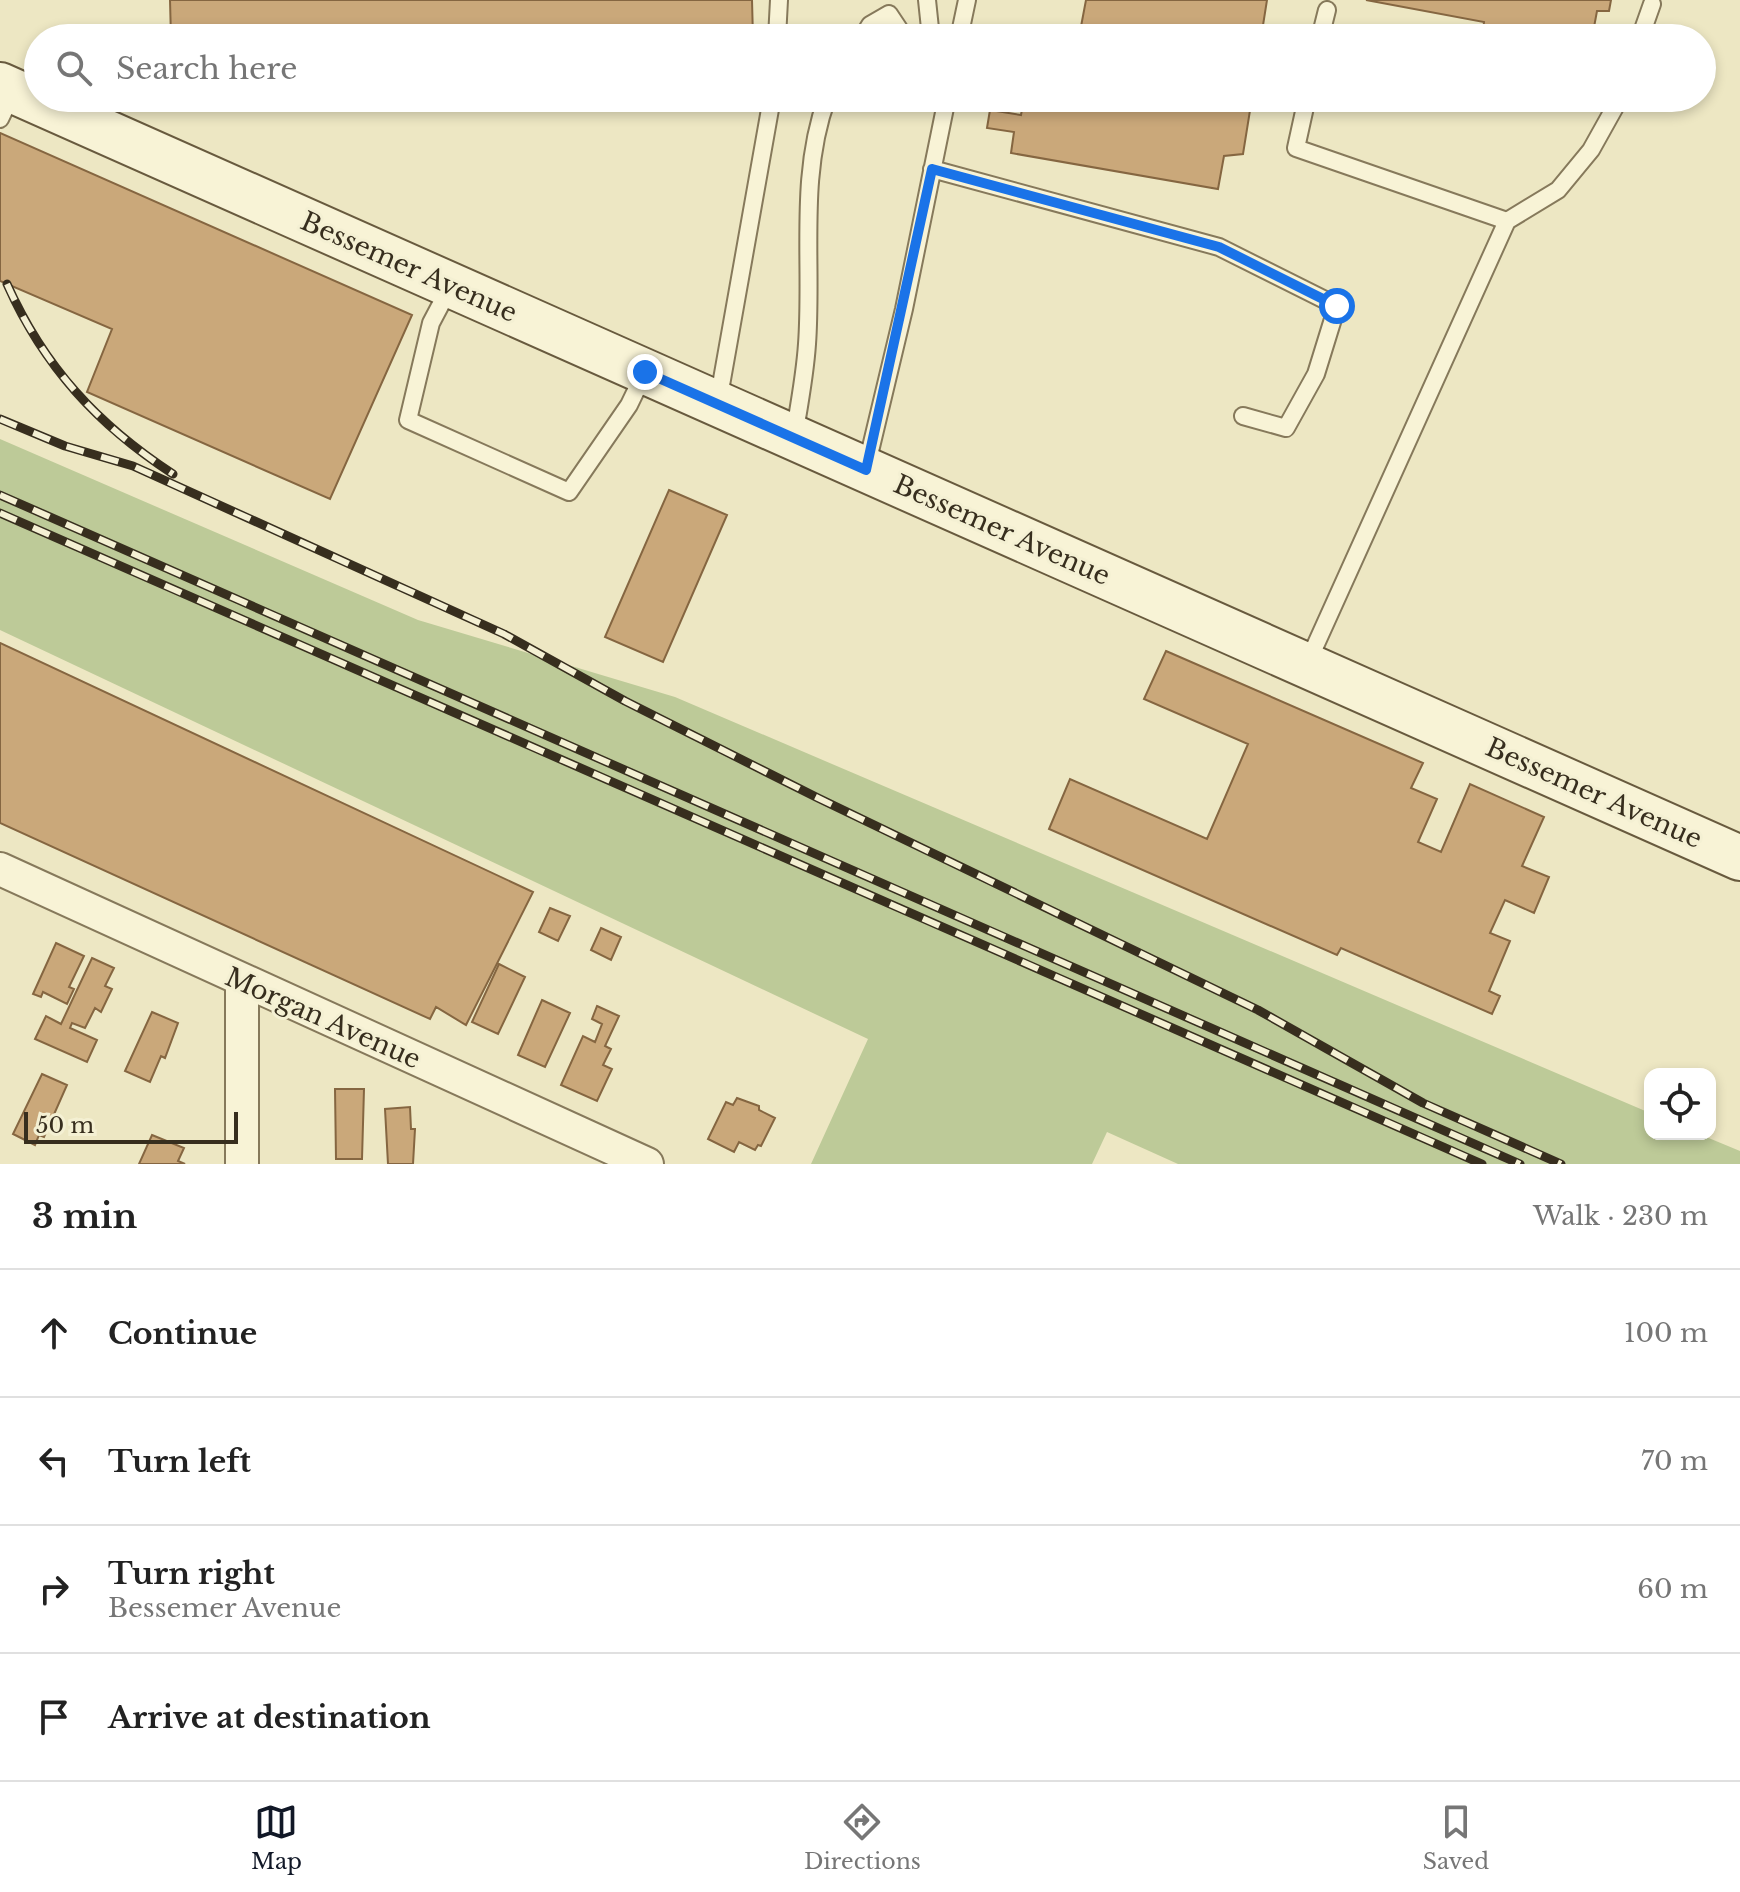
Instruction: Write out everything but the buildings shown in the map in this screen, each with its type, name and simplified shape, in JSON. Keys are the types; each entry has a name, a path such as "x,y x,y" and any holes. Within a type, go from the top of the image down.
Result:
{"street":[{"name":"Bessemer Avenue","path":"4,98 24,106"},
{"name":"Bessemer Avenue","path":"37,112 451,285 1740,858"},
{"name":"Morgan Avenue","path":"0,869 242,982 647,1164"},
{"path":"242,982 242,1164"}],"lane":[{"path":"778,24 779,0"},
{"path":"927,0 930,24"},
{"path":"962,24 967,0"},
{"path":"1645,24 1652,4"},
{"path":"1324,24 1327,10"},
{"path":"872,24 889,14 896,24"},
{"path":"718,404 770,112"},
{"path":"794,438 807,344 807,232 816,129 822,112"},
{"path":"937,112 939,132"},
{"path":"866,470 944,112"},
{"path":"1304,112 1296,148 1507,221"},
{"path":"1307,666 1507,221 1558,190 1591,150 1612,112"},
{"path":"932,169 1219,247 1337,306 1316,374 1286,428 1243,416"},
{"path":"451,285 431,323 408,420 569,492 629,405 645,372"}],"green space":[{"path":"0,439 418,620 675,697 1644,1110 1644,1140 1713,1140 1740,1151 1740,1164 1178,1164 1107,1132 1092,1164 811,1164 868,1039 0,630"}],"railway":[{"path":"7,284 38,342 76,392 121,435 173,474"},
{"path":"0,419 65,446 133,466 504,634 625,701 818,798 1258,1010 1423,1103 1561,1164"},
{"path":"0,495 1520,1164"},
{"path":"0,513 1482,1164"}],"route":[{"path":"645,372 866,470 904,309 932,169 1219,247 1337,306"}]}
